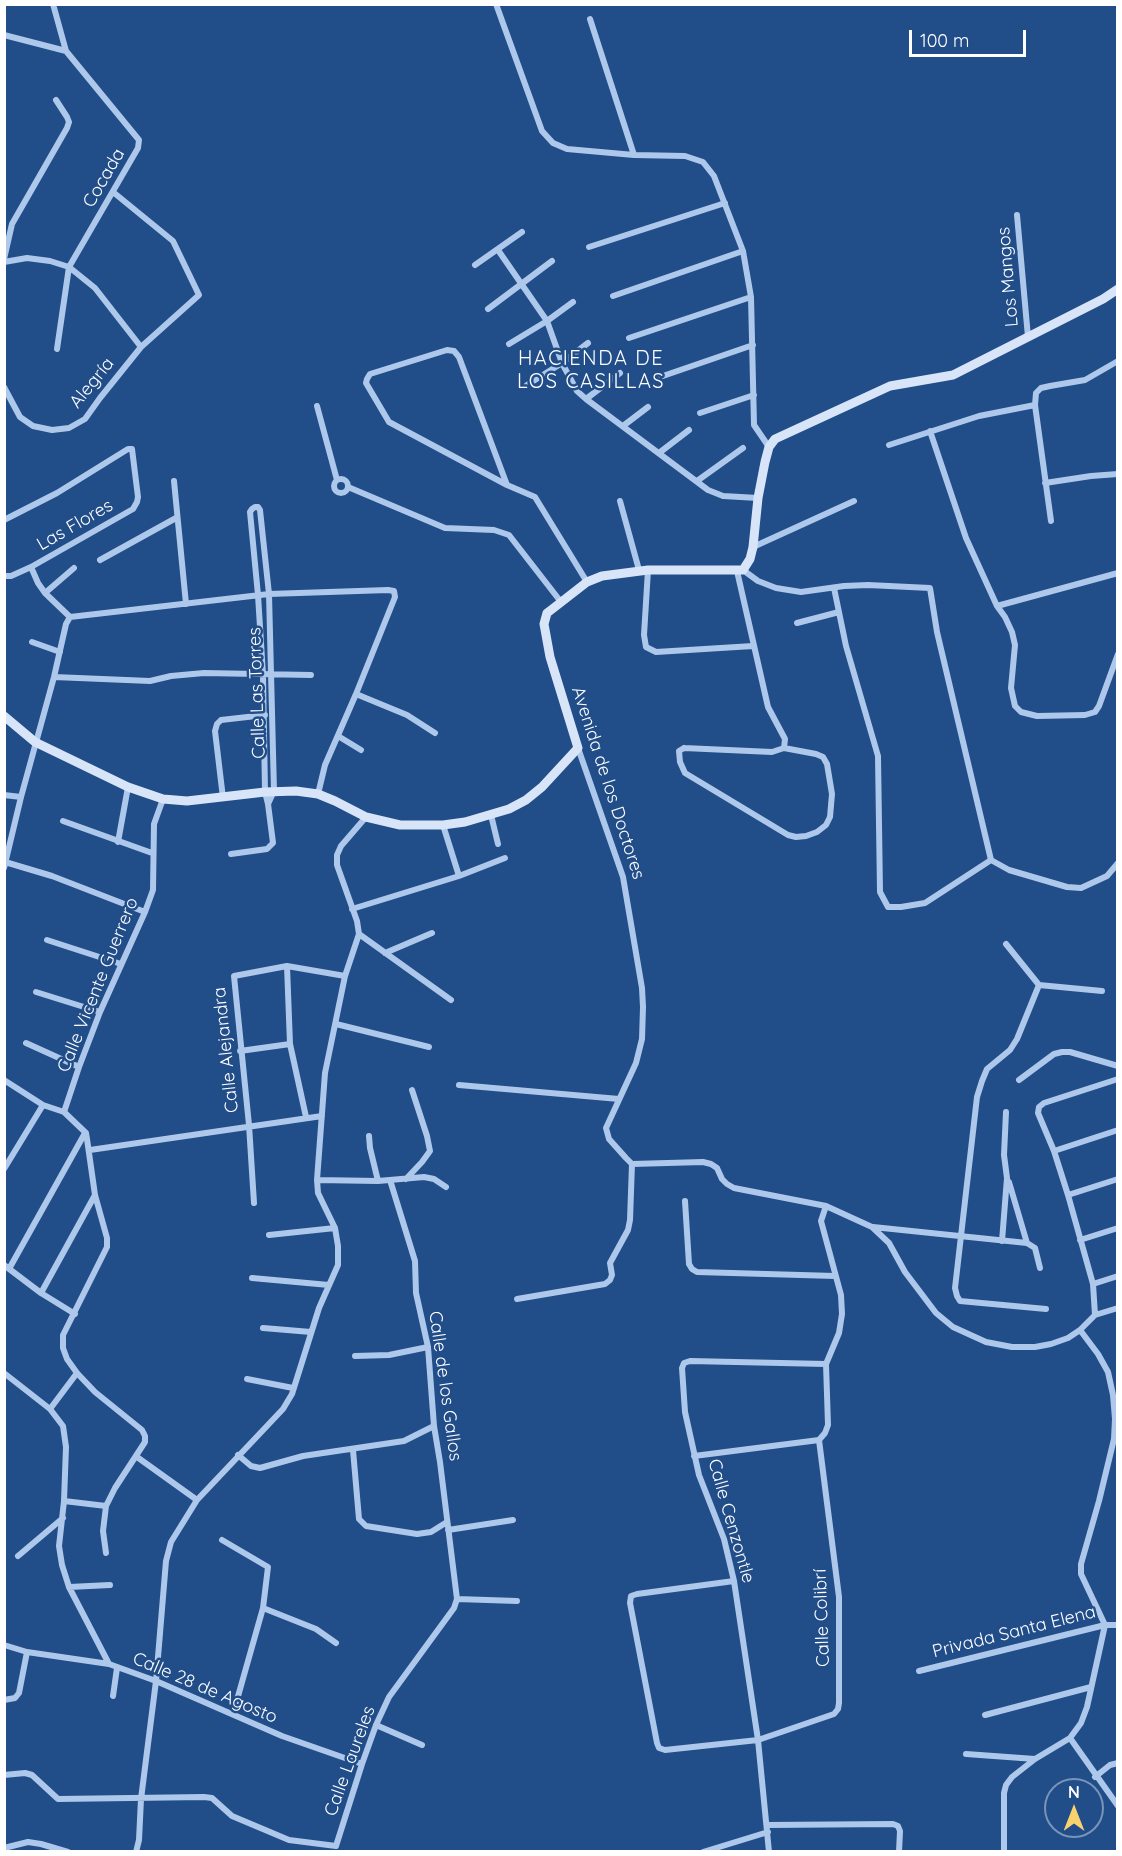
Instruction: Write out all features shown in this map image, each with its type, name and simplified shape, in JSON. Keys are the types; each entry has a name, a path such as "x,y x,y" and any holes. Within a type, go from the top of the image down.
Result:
{"main road":[{"path":"740,570 750,559 758,498 769,447 775,440 890,386 952,375 1103,299 1118,289"},
{"name":"Avenida de los Doctores","path":"578,748 550,657 544,624 548,613 587,582 602,576 644,570 740,570"},
{"path":"4,716 35,742 128,787 163,799 187,801 296,791 318,794 366,817 400,825 443,825 465,822 491,815 526,800 542,787 578,748"}],"street":[{"name":"Cocada","path":"53,4 66,51 139,141 138,148 69,267"},
{"path":"496,4 542,131 553,143 567,149 633,155 685,156 703,162 714,176 743,251 751,297 754,425 769,447"},
{"path":"590,19 633,155"},
{"path":"4,35 66,51"},
{"path":"56,100 68,117 67,129 12,224 4,260 27,258 50,261 69,267 95,288 141,347"},
{"name":"Alegría","path":"4,387 20,417 33,426 52,430 69,428 85,419 141,347 199,294 173,241 113,192"},
{"path":"589,247 724,203"},
{"name":"Los Mangos","path":"1017,215 1028,337"},
{"path":"475,266 522,232"},
{"path":"498,250 547,321 562,363 577,391 585,399 708,490 723,496 758,498"},
{"path":"613,296 743,251"},
{"path":"488,309 552,261"},
{"path":"57,349 69,267"},
{"path":"629,338 751,297"},
{"path":"509,344 573,302"},
{"path":"527,385 588,343"},
{"path":"660,377 753,345"},
{"path":"507,485 459,357 454,351 447,350 370,375 366,383 389,422 507,485 535,497 587,582"},
{"path":"1051,521 1035,405 1036,393 1041,388 1085,380 1118,361"},
{"path":"585,399 620,373"},
{"path":"700,413 754,395"},
{"path":"890,445 1004,410 1035,405"},
{"path":"317,406 337,480 334,487 339,493 343,493 348,487"},
{"path":"623,426 648,407"},
{"path":"659,453 689,430"},
{"path":"930,431 966,538 996,606 1005,617 1012,632 1015,645 1011,688 1015,706 1021,712 1037,716 1085,715 1095,712 1118,654"},
{"name":"Las Flores","path":"4,520 57,492 128,448 132,449 138,497 133,509 31,567 11,576 4,576"},
{"path":"697,480 743,448"},
{"path":"1045,483 1118,474"},
{"path":"337,480 344,480 348,487 445,528 494,530 508,535 561,602"},
{"path":"174,481 186,604"},
{"path":"620,501 644,570 646,647 656,652 753,646"},
{"path":"753,547 854,501"},
{"name":"Calle Las Torres","path":"255,507 260,510 269,594 272,674 269,792 258,595 250,512 255,507"},
{"path":"100,560 176,518"},
{"path":"31,567 45,593 70,617"},
{"path":"45,593 74,568"},
{"path":"740,570 776,588 801,592 868,585 930,588 937,632 992,860 1009,870 1067,887 1081,888 1107,876 1118,863"},
{"path":"740,570 753,646 768,706 785,739 784,748"},
{"path":"996,606 1118,573"},
{"path":"834,588 846,646 878,756 880,892 888,907 902,908 925,903 992,860"},
{"path":"70,617 269,594 394,591 395,597 357,694 325,765 318,794"},
{"path":"797,623 839,612"},
{"path":"70,617 66,624 5,864 52,876 145,912"},
{"path":"32,642 60,652"},
{"path":"54,677 150,681 171,676 204,674 311,675"},
{"path":"357,694 407,715 435,733"},
{"path":"223,798 215,731 217,724 221,720 264,715"},
{"path":"338,736 361,750"},
{"name":"Avenida de los Doctores","path":"578,748 623,877 642,988 642,1039 636,1064 606,1128 609,1139 632,1164"},
{"path":"684,748 772,752 784,748 816,754 827,764 832,795 830,818 826,825 817,832 806,836 788,835 693,779 685,773 680,762 679,751 684,748"},
{"path":"118,842 128,787"},
{"path":"231,854 271,847 273,843 268,804 269,792"},
{"path":"4,795 21,797"},
{"name":"Calle Vicente Guerrero","path":"64,1112 100,1012 153,890 154,824 163,799"},
{"path":"491,815 498,843"},
{"path":"136,1851 156,1681 166,1561 171,1542 197,1500 283,1409 292,1394 319,1308 338,1265 338,1246 334,1228 318,1193 317,1180 325,1073 345,976 359,934 357,921 337,865 337,855 341,846 366,817"},
{"path":"63,821 152,853"},
{"path":"443,825 459,876"},
{"path":"352,909 459,876 505,858"},
{"path":"386,953 432,933"},
{"path":"359,934 451,1000"},
{"path":"47,940 121,964"},
{"path":"1006,944 1039,985 1102,991"},
{"path":"287,966 290,1044 306,1117"},
{"name":"Calle Alejandra","path":"254,1203 249,1125 234,976 287,966 345,976"},
{"path":"1039,985 1017,1040 1010,1050 987,1069 977,1097 955,1288 960,1301 1046,1309"},
{"path":"36,992 100,1012"},
{"path":"336,1024 429,1047"},
{"path":"26,1043 79,1067"},
{"path":"240,1051 290,1044"},
{"path":"1019,1080 1054,1054 1062,1052 1070,1052 1118,1066"},
{"path":"1095,1315 1093,1284 1068,1195 1054,1151 1038,1113 1039,1107 1044,1103 1118,1079"},
{"path":"4,1080 43,1105 64,1112 86,1133 90,1150 95,1195 107,1238 107,1247 63,1335 63,1348 67,1359 77,1373 95,1392 142,1430 145,1436 145,1442 137,1457 106,1506 103,1531 106,1553"},
{"path":"459,1085 619,1099"},
{"path":"406,1179 430,1151 428,1136 412,1089"},
{"path":"4,1169 43,1105"},
{"path":"1006,1112 1004,1155 1007,1178 1027,1243"},
{"path":"90,1150 322,1116"},
{"path":"1054,1151 1118,1130"},
{"path":"75,1314 41,1293 7,1267 86,1133"},
{"path":"369,1136 378,1181"},
{"path":"517,1299 604,1284 610,1280 612,1275 610,1263 628,1230 630,1220 632,1164 703,1162 717,1168 722,1179 734,1188 826,1206 872,1227 889,1243 905,1272 936,1313 953,1327 968,1335 998,1345 1035,1347 1068,1338 1095,1315 1118,1308"},
{"path":"317,1180 378,1181 424,1177 434,1179 446,1187"},
{"path":"1002,1241 1007,1178"},
{"path":"1068,1195 1118,1179"},
{"name":"Calle de los Gallos","path":"390,1180 415,1261 416,1293 428,1347 434,1426 457,1599"},
{"path":"41,1293 95,1195"},
{"path":"685,1201 689,1264 697,1272 835,1275"},
{"path":"819,1440 828,1425 826,1364 839,1333 842,1314 841,1295 821,1221 826,1206"},
{"path":"872,1227 1027,1243 1035,1248 1040,1268"},
{"path":"269,1235 334,1228"},
{"path":"1080,1240 1118,1228"},
{"path":"1093,1284 1118,1276"},
{"path":"252,1278 329,1286"},
{"path":"263,1328 311,1332"},
{"path":"1004,1851 1006,1785 1012,1777 1035,1759 1070,1738 1080,1723 1087,1707 1105,1625 1082,1574 1080,1564 1114,1439 1113,1395 1108,1372 1080,1330"},
{"path":"355,1356 389,1355 428,1347"},
{"path":"694,1456 686,1412 682,1368 684,1363 690,1361 826,1364"},
{"name":"Calle 28 de Agosto","path":"4,1373 50,1409 63,1426 66,1447 63,1518 59,1546 62,1566 69,1587 109,1664 156,1681 282,1736 362,1764"},
{"path":"50,1409 77,1373"},
{"path":"247,1379 294,1388"},
{"path":"238,1455 251,1466 260,1468 303,1456 404,1441 434,1426"},
{"name":"Calle Cenzontle","path":"768,1851 758,1740 734,1581 724,1539 694,1456 819,1440"},
{"name":"Calle Colibrí","path":"734,1581 631,1596 630,1603 659,1748 665,1750 758,1740 834,1714 839,1703 839,1597 819,1440"},
{"path":"353,1450 359,1519 366,1526 417,1533 431,1532 447,1522"},
{"path":"137,1457 197,1500"},
{"path":"64,1501 106,1506"},
{"path":"18,1556 63,1518"},
{"path":"448,1530 513,1520"},
{"path":"222,1540 268,1568 263,1608 233,1714"},
{"path":"69,1587 110,1585"},
{"path":"457,1599 517,1602"},
{"name":"Calle Laureles","path":"336,1846 362,1764 389,1697 454,1608 457,1599"},
{"path":"263,1608 316,1629 336,1642"},
{"name":"Privada Santa Elena","path":"919,1671 1105,1625 1118,1625"},
{"path":"4,1645 27,1652 109,1664"},
{"path":"4,1700 15,1698 19,1693 27,1652"},
{"path":"113,1696 117,1668"},
{"path":"985,1715 1091,1687"},
{"path":"376,1725 422,1745"},
{"path":"1070,1738 1095,1777 1118,1806"},
{"path":"966,1754 1035,1759"},
{"path":"1095,1777 1118,1763"},
{"path":"4,1775 25,1773 32,1775 58,1799 212,1798 232,1816 289,1840 336,1846 343,1851"},
{"path":"704,1851 767,1829 893,1824 898,1826 900,1831 899,1851"},
{"path":"4,1848 28,1842 68,1851"}],"district":[{"name":"HACIENDA DE LOS CASILLAS","path":"591,370"}]}
